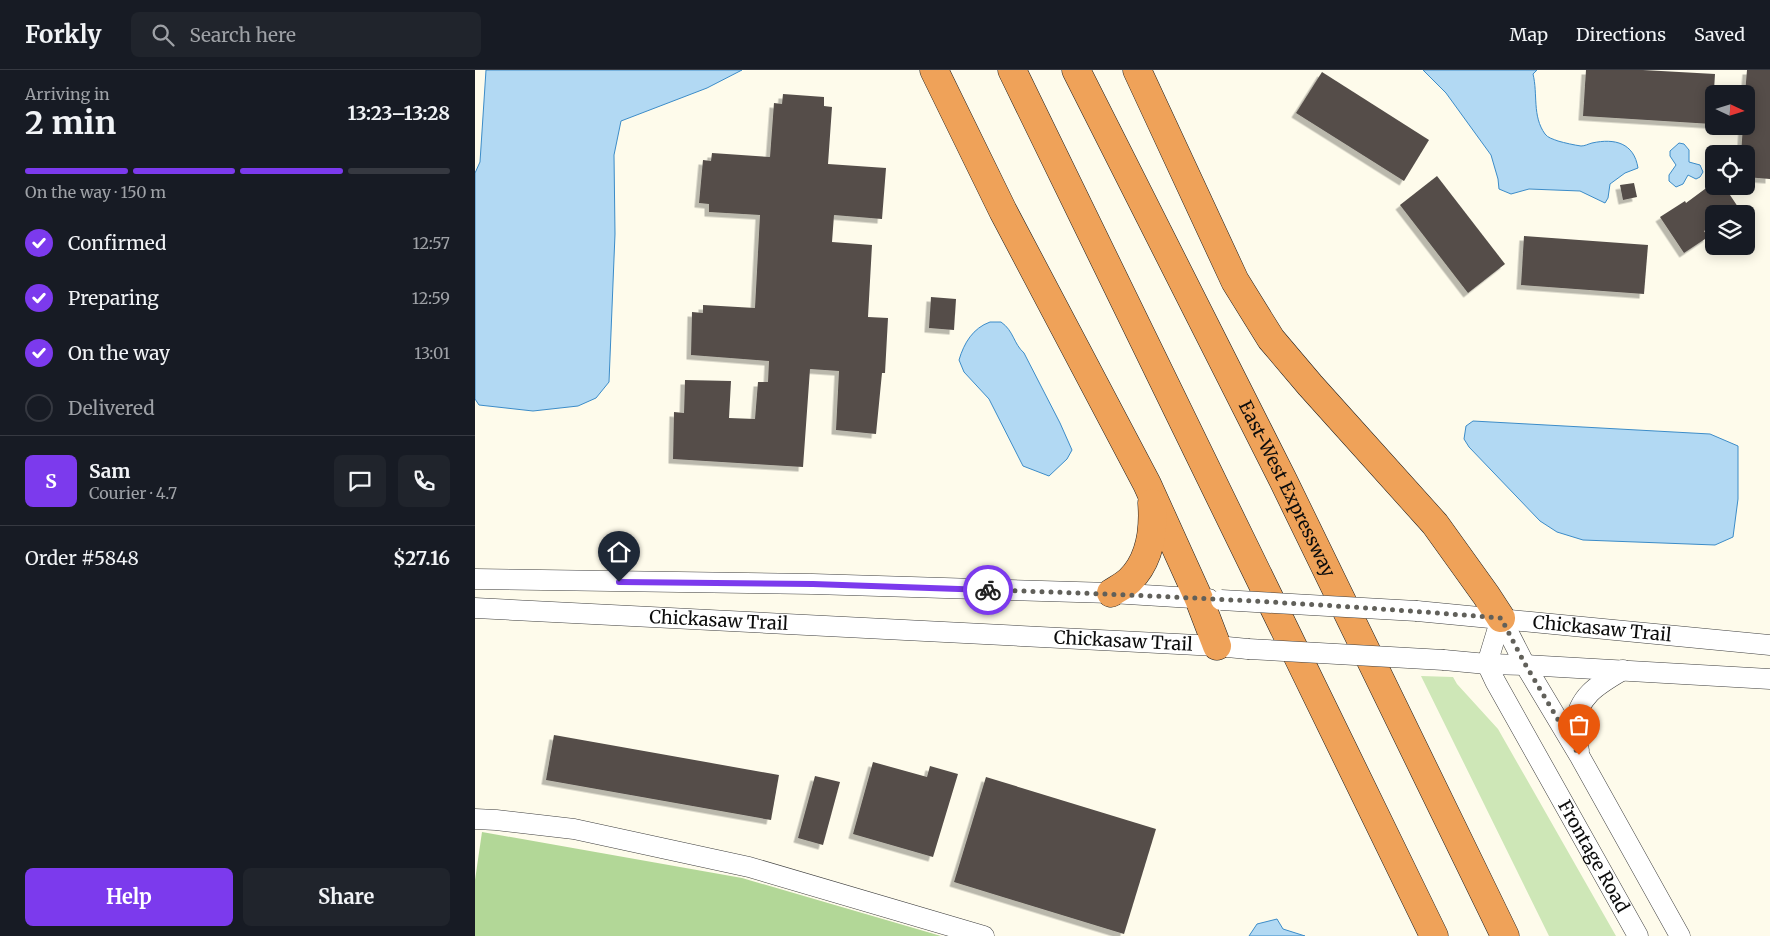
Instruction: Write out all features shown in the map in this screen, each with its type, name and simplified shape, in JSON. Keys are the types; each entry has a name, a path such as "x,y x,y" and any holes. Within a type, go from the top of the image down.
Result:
{"highway":[{"path":"933,70 1003,211 1152,494 1185,572 1210,599 1217,646"},
{"path":"1012,70 1434,936"},
{"name":"East-West Expressway","path":"1076,70 1283,480 1505,936"},
{"path":"1137,70 1235,281 1271,339 1435,524 1501,618"},
{"path":"1111,593 1129,582 1141,566 1148,550 1153,522 1152,494"}],"street":[{"name":"Chickasaw Trail","path":"475,579 813,584 1111,593 1417,611 1770,645"},
{"name":"Chickasaw Trail","path":"475,608 1217,646 1248,650 1770,679"},
{"path":"1487,664 1501,618"},
{"name":"Frontage Road","path":"1501,618 1525,664 1579,755 1680,936"},
{"name":"Frontage Road","path":"1487,664 1638,936"},
{"path":"1579,755 1575,728 1579,712 1586,698 1597,685 1623,670"},
{"path":"475,819 574,830 749,867 984,936"}],"green space":[{"path":"1421,676 1453,677 1457,684 1498,729 1616,936 1549,936"},
{"path":"482,832 742,878 941,936 475,936 475,880"}],"water":[{"path":"486,70 742,70 707,88 621,121 614,155 615,234 609,382 596,398 578,406 533,411 479,405 475,399 475,173 480,162"},
{"path":"1423,70 1537,70 1533,74 1538,120 1546,135 1558,141 1581,146 1608,141 1622,144 1632,153 1638,168 1625,173 1610,184 1608,198 1605,203 1580,191 1529,189 1511,194 1499,189 1491,155 1446,93"},
{"path":"1679,143 1684,144 1689,150 1689,162 1700,165 1703,172 1696,179 1688,175 1683,184 1676,187 1669,181 1669,175 1676,165 1670,156 1670,151"},
{"path":"990,322 1001,322 1024,353 1072,450 1067,459 1049,476 1023,466 989,399 964,372 959,360 974,332"},
{"path":"1473,421 1710,434 1738,446 1738,499 1733,537 1715,545 1583,540 1557,532 1540,521 1469,447 1464,439 1466,426"},
{"path":"1277,919 1283,929 1305,936 1249,936 1257,924"}],"building":[{"path":"1586,70 1643,70 1715,74 1714,85 1705,85 1705,124 1583,116"},
{"path":"1747,70 1770,70 1770,179 1755,178 1755,145 1742,145 1742,135 1755,135 1755,85 1746,85"},
{"path":"1322,72 1429,140 1404,181 1296,113"},
{"path":"783,94 824,97 824,106 832,107 828,164 886,168 882,219 834,215 832,242 872,245 868,317 888,318 885,373 882,373 876,434 836,430 839,371 810,369 803,467 673,459 674,412 684,413 685,380 731,381 729,418 755,419 758,382 768,382 769,361 691,355 692,312 703,313 703,305 755,308 760,215 709,212 709,204 699,203 703,160 711,161 712,153 770,157 774,103 782,104"},
{"path":"1437,176 1505,264 1468,293 1400,205"},
{"path":"1634,183 1637,197 1623,200 1620,185"},
{"path":"1705,189 1705,195 1730,195 1737,205 1705,205 1705,239 1684,253 1660,217 1685,201 1686,203"},
{"path":"1524,236 1648,245 1644,294 1521,285"},
{"path":"931,297 956,299 954,330 929,328"},
{"path":"554,735 779,775 771,820 546,780"},
{"path":"873,762 927,777 930,766 958,774 933,857 853,834"},
{"path":"815,776 840,782 823,845 798,838"},
{"path":"986,777 1156,829 1124,934 954,882"}],"way so far":[{"path":"988,590 1111,593 1501,618 1525,664 1579,755"}],"route":[{"path":"619,582 813,584 988,590"}]}
